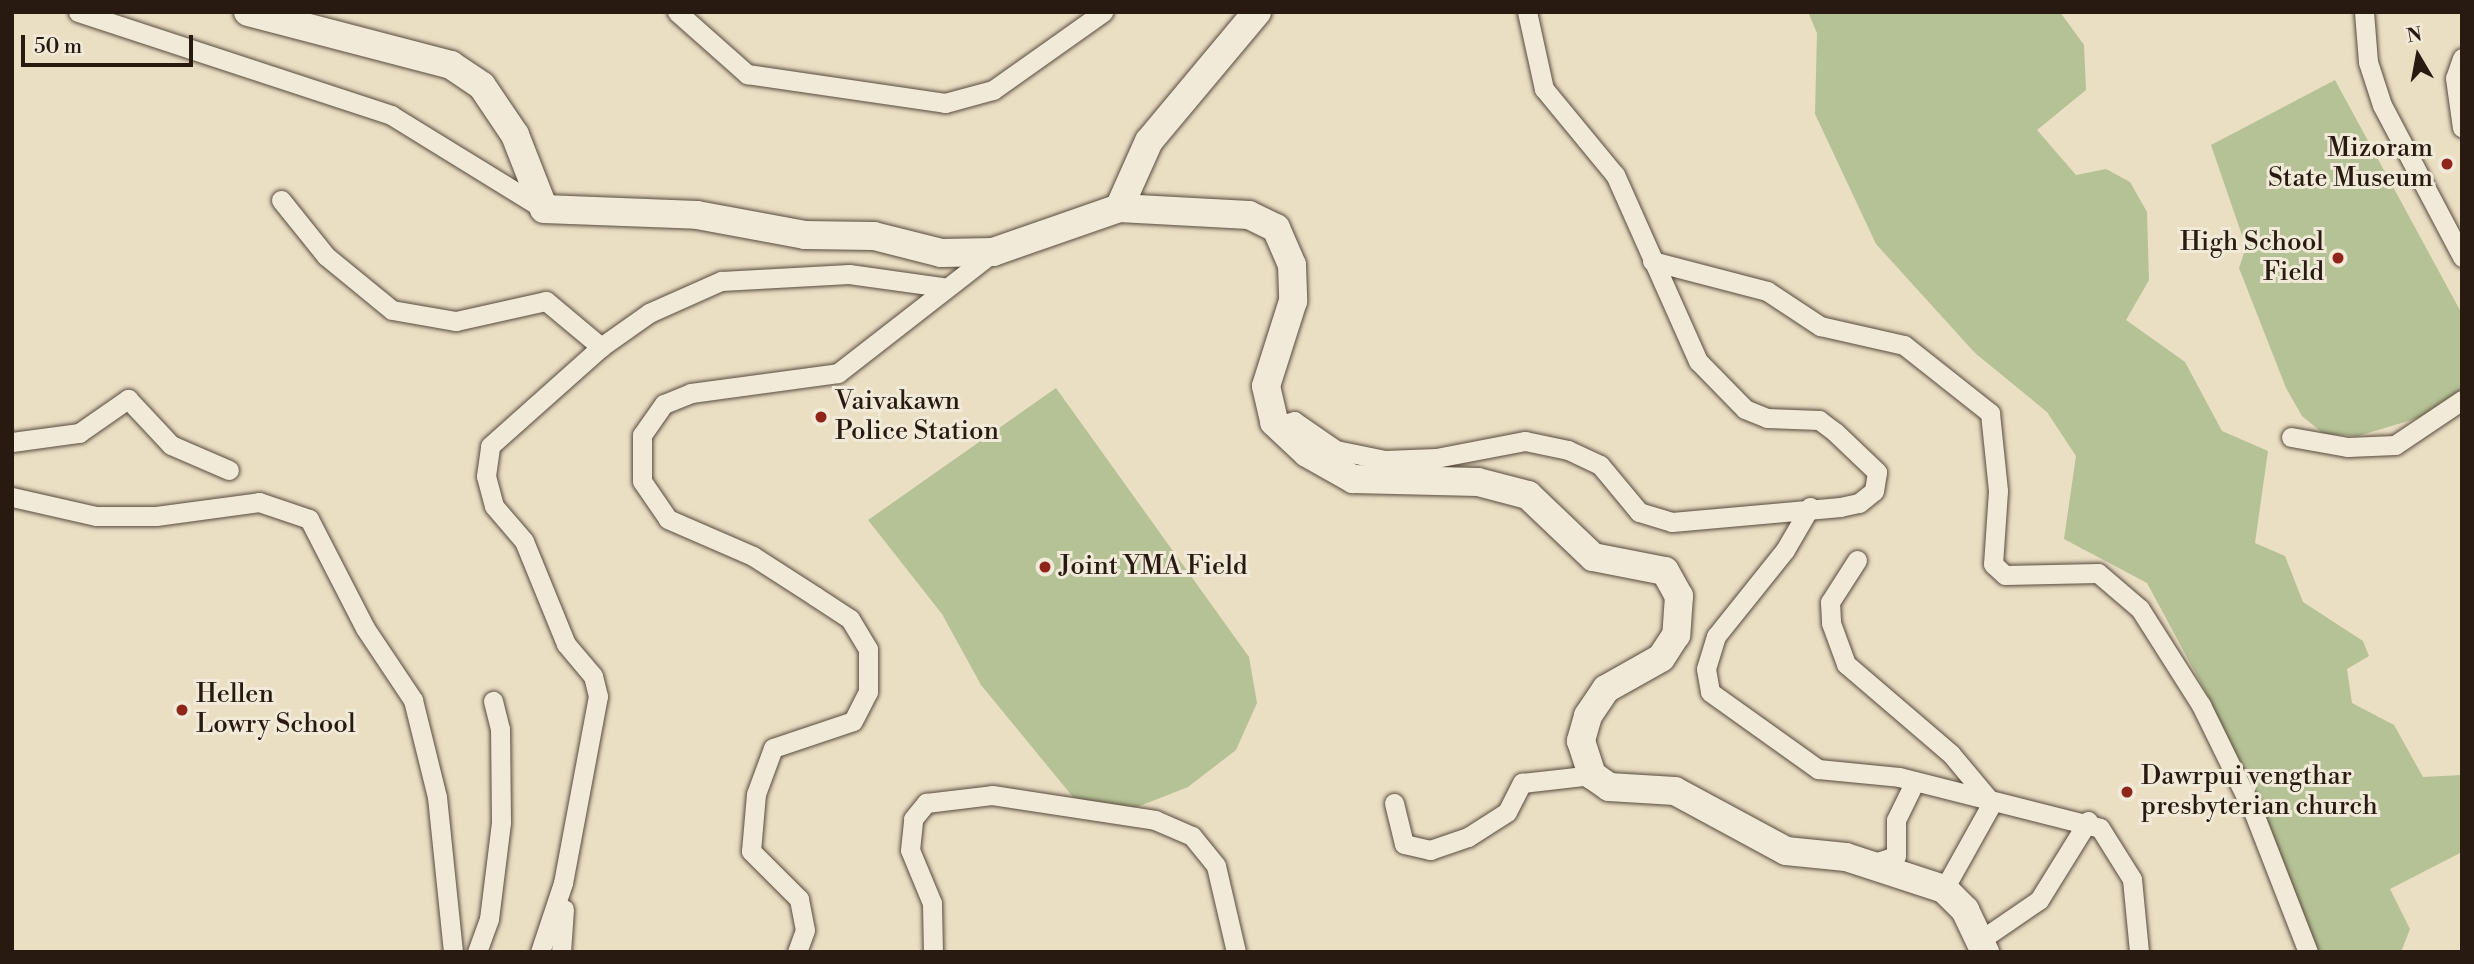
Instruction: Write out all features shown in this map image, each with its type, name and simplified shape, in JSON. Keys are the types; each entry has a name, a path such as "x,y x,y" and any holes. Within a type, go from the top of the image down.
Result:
{"street":[{"path":"78,12 391,115 544,209 697,215 805,235 874,236 941,253 993,252"},
{"path":"248,12 451,65 482,86 514,135 544,209"},
{"path":"677,12 747,74 945,103 993,90 1103,12"},
{"path":"1119,208 1149,141 1257,12"},
{"path":"1277,426 1294,421 1336,450 1385,460 1445,457 1525,441 1568,450 1600,465 1639,512 1672,522 1860,503 1874,491 1877,472 1865,454 1819,420 1768,418 1734,401 1698,362 1615,175 1544,89 1527,12"},
{"path":"2364,12 2368,62 2382,105 2462,257"},
{"path":"2462,58 2455,78 2462,128"},
{"path":"281,200 326,256 392,310 456,321 546,301 601,347"},
{"path":"797,952 805,914 799,899 751,851 755,794 773,748 853,721 868,692 868,649 850,619 815,596 753,556 668,519 642,481 642,435 664,404 691,393 838,373 943,287 993,252 1119,208 1249,215 1276,229 1292,265 1293,301 1266,386 1277,426 1307,453 1353,479 1478,482 1528,495 1593,557 1665,571 1679,596 1676,635 1661,658 1606,689 1588,716 1581,741 1592,775 1609,787 1675,791 1786,851 1871,864 1944,889 1983,945 2039,900 2088,821"},
{"path":"1652,261 1767,291 1820,326 1904,345 1990,413 1998,491 1993,564 2005,575 2098,573 2140,609 2201,705 2253,811 2308,952"},
{"path":"561,952 563,883 596,685 566,644 529,553 494,506 486,477 497,438 601,347 649,313 721,281 849,274 943,287"},
{"path":"12,442 79,433 128,399 172,445 229,470"},
{"path":"2291,438 2348,447 2395,444 2462,400"},
{"path":"12,497 96,516 156,516 259,502 309,519 365,628 413,700 437,797 453,952"},
{"path":"1810,508 1785,550 1716,636 1706,669 1710,692 1818,769 1914,781 1992,803 2088,821 2119,851 2132,879 2139,952"},
{"path":"1857,560 1830,602 1830,623 1846,664 1951,754 1992,803"},
{"path":"477,952 489,919 501,822 500,729 493,701"},
{"path":"1394,803 1404,844 1430,850 1468,837 1507,812 1522,783 1592,775"},
{"path":"1871,864 1896,856 1896,820 1914,781"},
{"path":"933,952 932,902 910,850 913,819 926,803 992,795 1155,820 1192,836 1216,866 1236,952"},
{"path":"1944,889 1992,803"},
{"path":"540,952 563,883"}],"green space":[{"path":"1808,12 2060,12 2084,45 2086,90 2037,130 2076,175 2106,169 2130,182 2147,212 2149,280 2126,320 2185,362 2222,431 2268,451 2255,543 2285,556 2303,602 2363,641 2369,656 2347,669 2352,703 2394,725 2423,777 2462,775 2462,852 2390,889 2410,929 2401,952 2319,952 2209,698 2147,583 2064,539 2076,456 2047,412 1975,353 1876,244 1815,114 1817,33"},
{"name":"High School Field","path":"2335,80 2462,314 2460,392 2435,413 2358,436 2324,434 2302,416 2286,388 2239,268 2246,247 2211,145"},
{"name":"Joint YMA Field","path":"1056,388 1249,657 1257,703 1236,750 1188,787 1127,811 1073,797 981,685 942,614 868,520"}],"place":[{"name":"Mizoram State Museum","path":"2447,164"},
{"name":"High School Field","path":"2338,258"},
{"name":"Vaivakawn Police Station","path":"821,417"},
{"name":"Joint YMA Field","path":"1045,567"},
{"name":"Hellen Lowry School","path":"182,710"},
{"name":"Dawrpui vengthar presbyterian church","path":"2127,792"}]}
